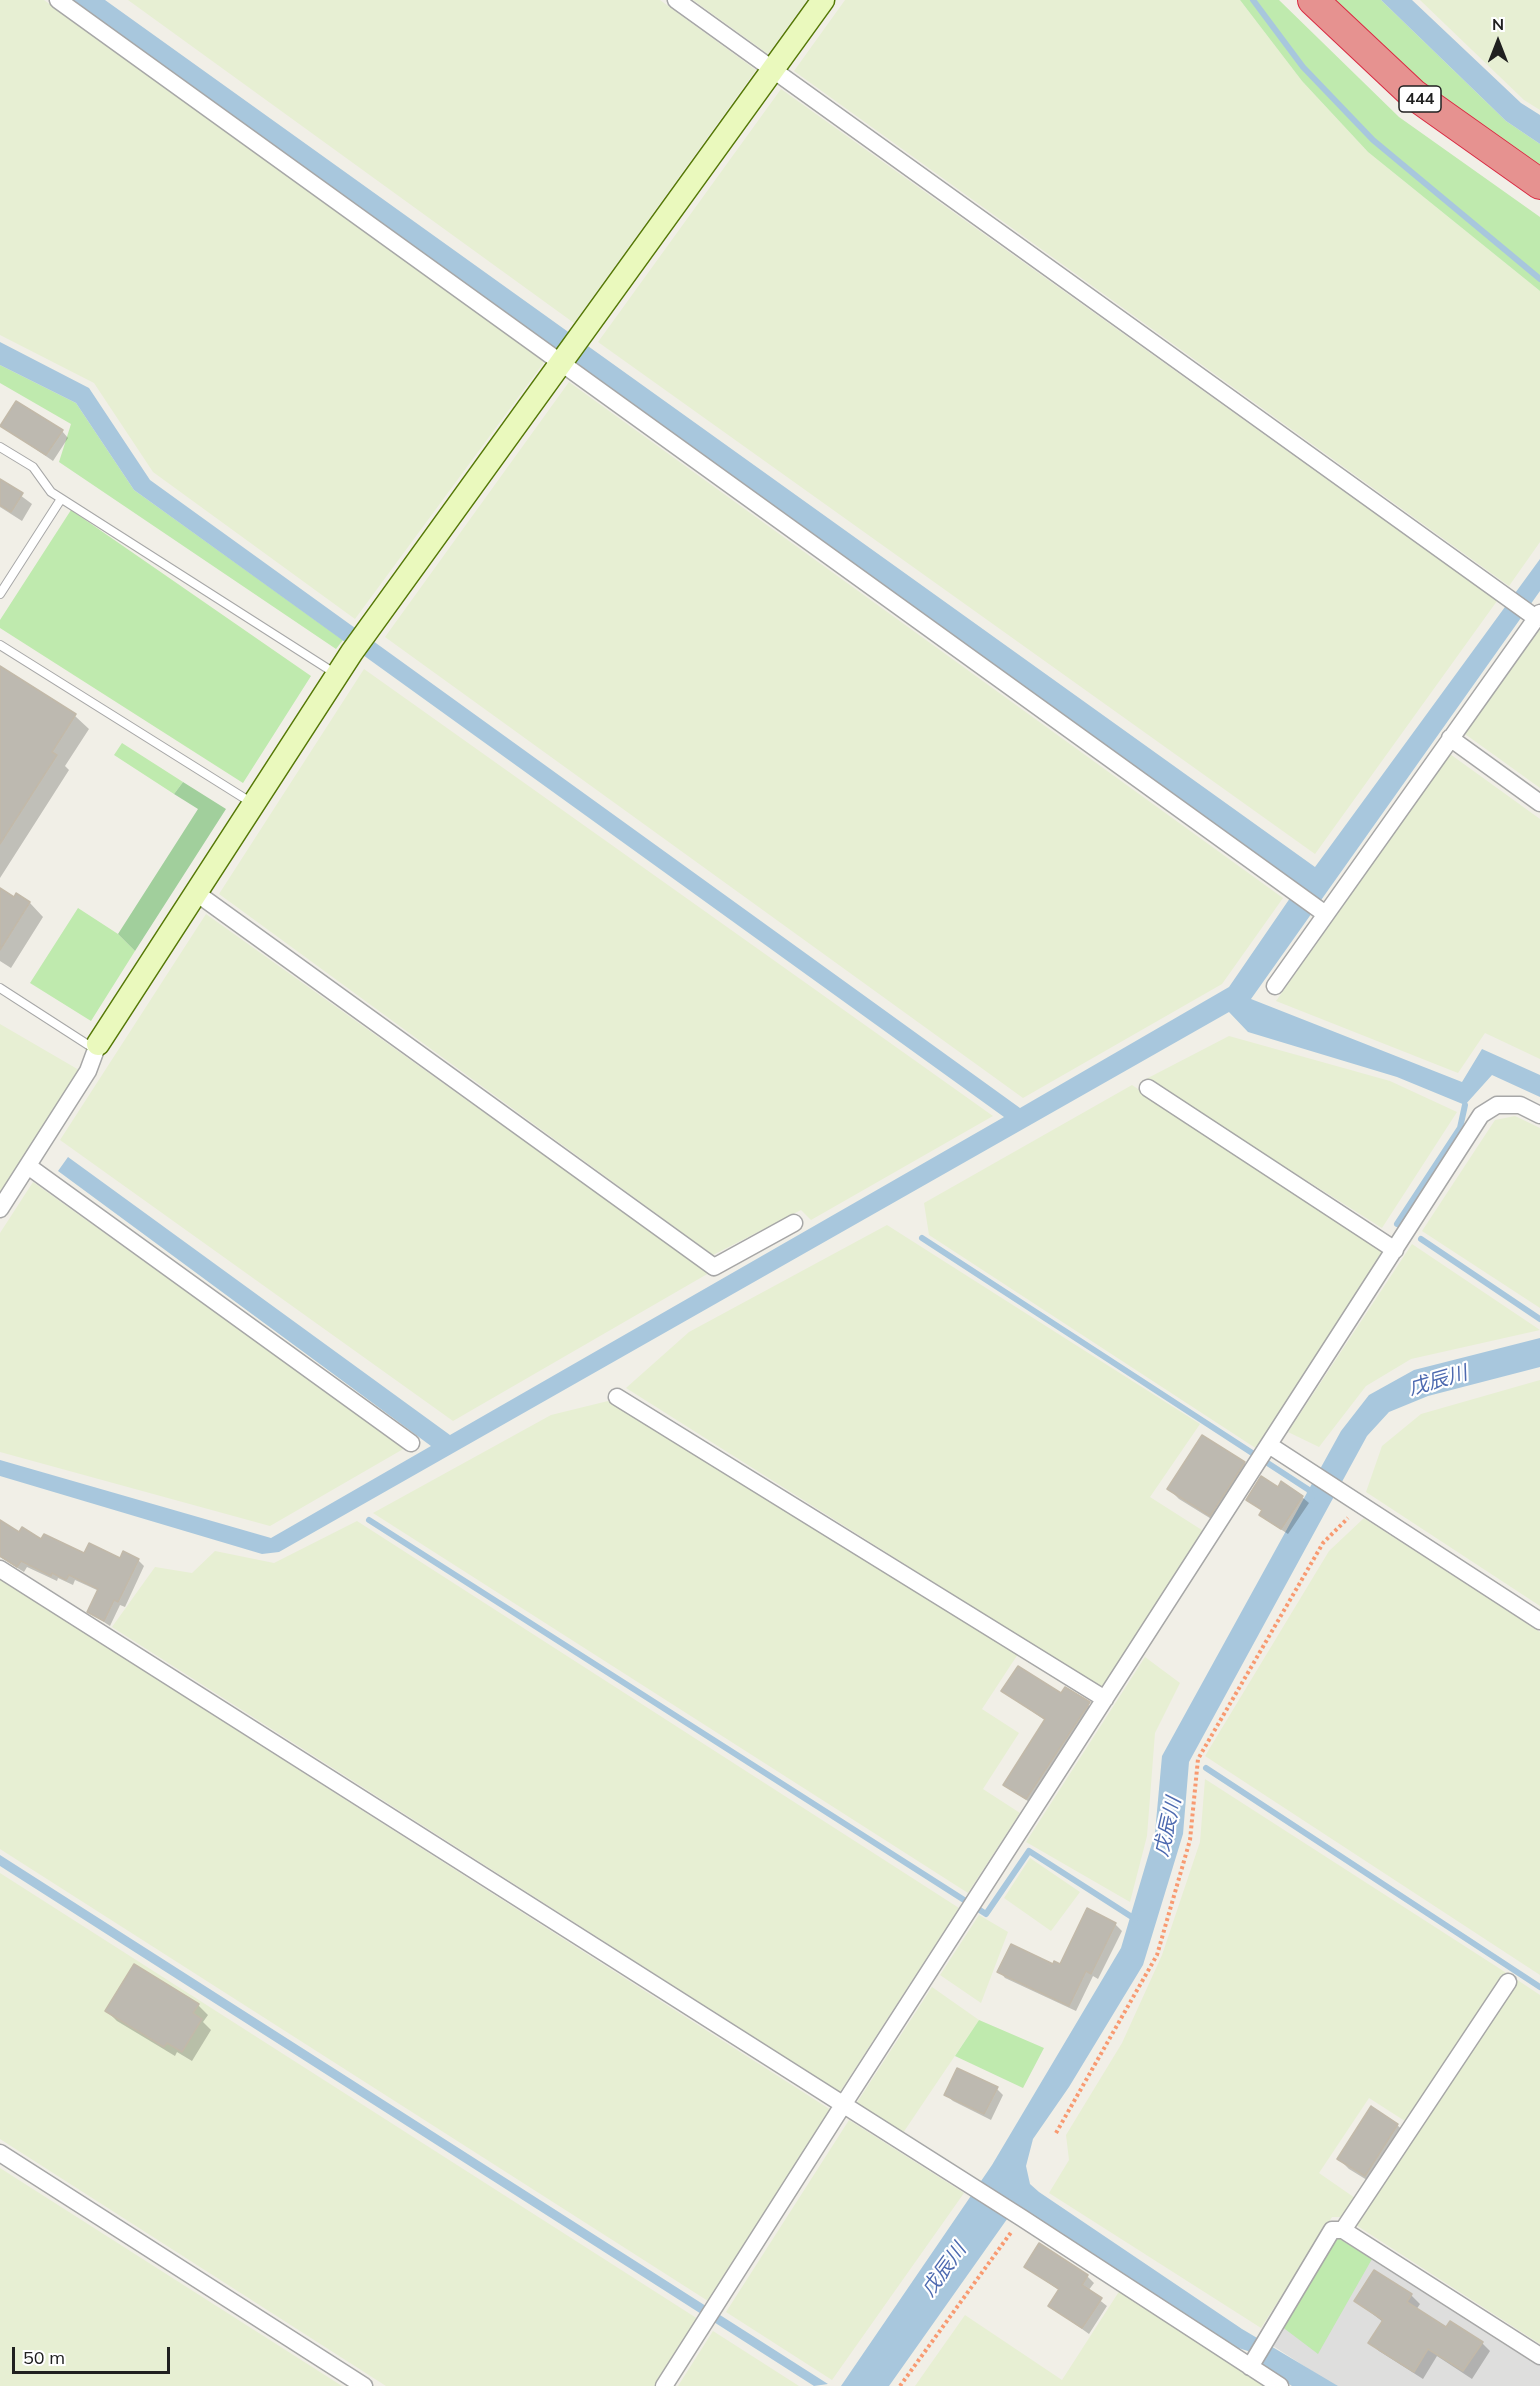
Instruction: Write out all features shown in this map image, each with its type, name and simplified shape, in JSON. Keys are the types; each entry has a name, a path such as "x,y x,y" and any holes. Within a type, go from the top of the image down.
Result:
{"highway":[{"name":"444","path":"1313,0 1413,94 1540,184"}],"street":[{"path":"58,0 1324,913"},
{"path":"676,0 1503,595 1538,616 1324,913 1275,986"},
{"path":"0,1209 88,1071 97,1047 336,674 823,0"},
{"path":"1450,738 1540,803"},
{"path":"195,892 714,1267 794,1223"},
{"path":"1148,1088 1395,1250"},
{"path":"664,2386 1481,1115 1497,1105 1520,1105 1540,1114"},
{"path":"28,1166 411,1443"},
{"path":"616,1397 1105,1699"},
{"path":"1263,1455 1308,1470 1540,1621"},
{"path":"0,1569 1022,2218 1280,2386"},
{"path":"1343,2230 1508,1982"},
{"path":"0,2153 364,2386"},
{"path":"1250,2367 1332,2230 1343,2230 1540,2356"}],"lane":[{"path":"0,447 33,467 51,492 61,499 336,674"},
{"path":"0,594 61,499"},
{"path":"0,645 253,803"},
{"path":"0,988 97,1047"}],"path":[{"path":"1056,2133 1157,1956 1190,1840 1198,1759 1323,1543 1355,1501"},
{"path":"900,2386 1022,2218"}],"shaded area":[{"path":"1338,2238 1540,2364 1540,2386 1335,2386 1270,2344"}],"green space":[{"path":"0,0 44,0 545,361 355,619 153,472 94,383 0,335"},
{"path":"128,0 660,0 756,70 574,323"},
{"path":"693,0 807,0 768,54"},
{"path":"845,0 1240,0 1302,81 1368,152 1540,291 1540,542 1509,586 794,71"},
{"path":"1240,0 1279,0 1399,117 1540,217 1540,291 1368,152 1302,81"},
{"path":"1335,0 1381,0 1506,121 1540,144 1540,166 1430,89"},
{"path":"1420,0 1540,0 1540,110 1524,100"},
{"path":"781,89 1497,601 1315,854 598,342"},
{"path":"0,365 76,403 134,490 343,640 336,649 59,462 71,424 0,383"},
{"path":"569,382 1283,898 1222,984 1023,1098 385,637"},
{"path":"71,510 311,676 243,783 0,628 0,620"},
{"path":"1540,629 1540,788 1465,734"},
{"path":"364,669 993,1116 811,1220 801,1210 713,1255 219,894"},
{"path":"122,743 183,782 174,794 114,755"},
{"path":"1450,754 1540,819 1540,1059 1485,1033 1458,1073 1276,1001"},
{"path":"183,782 226,809 135,951 118,934 198,809 174,794"},
{"path":"78,908 118,934 135,951 91,1021 30,983"},
{"path":"206,914 709,1273 453,1421 60,1140"},
{"path":"0,1024 79,1070 0,1192"},
{"path":"1229,1036 1390,1081 1457,1112 1382,1228 1146,1079"},
{"path":"1132,1085 1384,1253 1257,1449 929,1235 924,1203"},
{"path":"1515,1116 1540,1128 1540,1308 1422,1231 1495,1120"},
{"path":"33,1182 405,1448 270,1526 0,1452 0,1233"},
{"path":"887,1225 1200,1424 1150,1497 1205,1532 1101,1688 626,1388 689,1332"},
{"path":"1412,1244 1540,1330 1411,1359 1366,1386 1319,1447 1288,1432"},
{"path":"1540,1380 1540,1606 1366,1492 1382,1446 1421,1414"},
{"path":"608,1401 1018,1654 982,1709 1019,1733 983,1789 1020,1813 968,1893 373,1513 551,1415"},
{"path":"1364,1518 1540,1632 1540,1975 1205,1756 1329,1551"},
{"path":"357,1521 959,1908 840,2092 112,1627 155,1567 192,1573 215,1551 274,1563"},
{"path":"0,1579 831,2110 708,2301 0,1849"},
{"path":"1145,1657 1180,1683 1155,1733 1147,1836 1130,1902 1026,1842"},
{"path":"1205,1779 1508,1974 1408,2123 1369,2098 1319,2173 1355,2198 1344,2217 1332,2217 1261,2328 1049,2193 1069,2160 1066,2135 1122,2043 1162,1955 1200,1842"},
{"path":"1030,1858 1080,1892 1051,1931 1004,1898"},
{"path":"0,1873 698,2319 654,2386 386,2386 0,2139"},
{"path":"979,1915 1008,1932 981,2003 940,1975"},
{"path":"1516,1979 1540,1995 1540,2344 1356,2225"},
{"path":"932,1987 979,2020 903,2133 856,2104"},
{"path":"979,2020 1044,2048 1023,2088 955,2056"},
{"path":"849,2120 964,2193 832,2380 726,2312"},
{"path":"0,2168 342,2386 0,2386"},
{"path":"1338,2238 1372,2259 1318,2354 1281,2326"},
{"path":"1120,2290 1266,2386 915,2386 965,2315 1062,2380"},
{"path":"713,2331 799,2386 678,2386"}],"water":[{"path":"72,0 105,0 1315,867 1540,559 1540,591 1251,999 1462,1082 1482,1049 1540,1075 1540,1097 1492,1075 1465,1105 1397,1077 1248,1032 1229,1012 279,1552 262,1554 0,1476 0,1460 271,1538 431,1446 58,1171 68,1157 450,1435 1004,1117 134,490 76,403 0,365 0,342 89,388 150,480 1020,1108 1229,987 1299,885"},
{"path":"1381,0 1412,0 1521,103 1540,115 1540,144 1506,121"},
{"name":"戊辰川","path":"1540,1338 1540,1367 1428,1396 1389,1412 1367,1436 1189,1762 1183,1834 1143,1965 1069,2087 1033,2139 1026,2166 1030,2184 1039,2192 1242,2329 1338,2386 1292,2386 1270,2372 1251,2352 1229,2345 1017,2205 889,2386 841,2386 992,2165 1121,1948 1155,1833 1162,1756 1341,1431 1369,1395 1414,1370"},
{"path":"0,1855 828,2384 814,2386 0,1866"}],"building":[{"path":"16,401 63,430 46,455 0,426"},
{"path":"0,479 23,493 11,512 0,505"},
{"path":"0,666 76,714 52,752 57,755 0,844"},
{"path":"0,888 14,897 16,893 30,902 0,950"},
{"path":"1202,1435 1245,1462 1210,1516 1167,1489"},
{"path":"1261,1476 1278,1487 1281,1481 1303,1496 1281,1529 1259,1515 1262,1510 1246,1500"},
{"path":"0,1520 19,1532 22,1527 41,1539 44,1534 84,1553 89,1543 120,1558 123,1551 139,1559 118,1602 114,1600 104,1621 87,1612 98,1589 69,1575 66,1580 52,1573 51,1576 21,1561 17,1567 0,1556"},
{"path":"1018,1666 1061,1693 1065,1687 1090,1702 1026,1799 1003,1785 1045,1719 1001,1691"},
{"path":"1087,1908 1116,1923 1091,1974 1086,1971 1069,2006 997,1972 1011,1944 1053,1964 1054,1961 1060,1964"},
{"path":"134,1964 199,2004 193,2013 202,2019 182,2052 167,2043 164,2047 105,2011"},
{"path":"957,2068 998,2087 984,2114 944,2095"},
{"path":"1371,2106 1398,2124 1365,2176 1337,2159"},
{"path":"1039,2243 1088,2275 1082,2285 1102,2298 1082,2328 1048,2306 1059,2289 1024,2267"},
{"path":"1374,2270 1412,2294 1407,2302 1446,2327 1450,2321 1483,2342 1463,2371 1428,2349 1414,2372 1368,2343 1383,2320 1354,2301"}],"waterway":[{"path":"1253,0 1303,67 1373,140 1540,279"},
{"path":"1397,1224 1460,1128 1465,1105"},
{"path":"922,1238 1309,1490 1312,1498"},
{"path":"1421,1239 1540,1319"},
{"path":"369,1520 986,1914 1029,1851 1135,1919"},
{"path":"1206,1768 1540,1987"}]}
